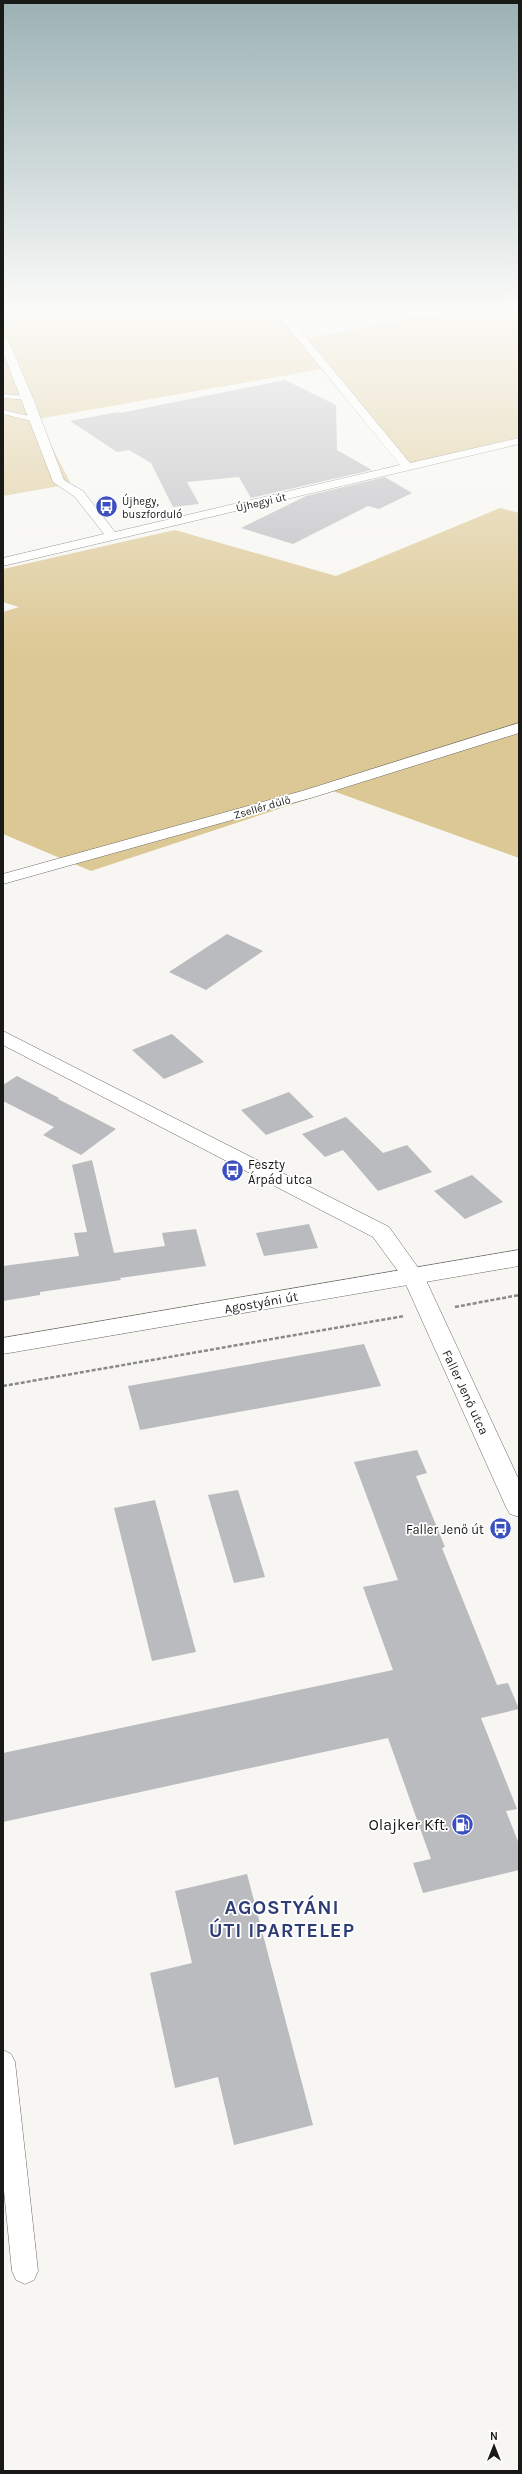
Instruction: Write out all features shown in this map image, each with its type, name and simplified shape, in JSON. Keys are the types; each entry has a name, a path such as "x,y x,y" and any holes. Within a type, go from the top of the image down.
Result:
{"street":[{"path":"38,424 59,482 78,494 112,536"},
{"path":"372,424 408,468"},
{"name":"Újhegyi út","path":"3,562 519,441"},
{"name":"Zsellér dűlő","path":"3,879 308,794 519,728"},
{"path":"3,1037 381,1232 413,1276"},
{"name":"Agostyáni út","path":"3,1346 519,1258"},
{"name":"Faller Jenő utca","path":"413,1276 519,1507"}],"lane":[{"path":"3,2062 25,2271"}],"path":[{"path":"3,1386 519,1296"}],"shaded area":[{"path":"3,424 41,424 71,484 3,496"},
{"path":"372,424 519,424 519,437 405,465"},
{"path":"500,508 519,513 519,858 333,791 91,871 3,834 3,612 19,607 3,602 3,569 175,530 336,576"}],"building":[{"path":"75,424 336,424 337,450 372,470 251,498 239,477 187,482 199,504 173,507 151,463 129,450 117,452"},
{"path":"385,477 412,493 379,509 368,506 293,544 241,528 306,496"},
{"path":"227,934 263,951 206,990 169,972"},
{"path":"172,1034 204,1062 164,1079 132,1050"},
{"path":"17,1076 116,1129 81,1155 43,1135 54,1127 3,1101 3,1085"},
{"path":"289,1092 314,1117 266,1135 241,1110"},
{"path":"346,1117 383,1153 407,1145 432,1172 378,1191 343,1150 325,1157 302,1134"},
{"path":"92,1160 114,1253 165,1246 162,1233 196,1229 206,1266 120,1278 121,1280 40,1292 40,1295 3,1301 3,1266 79,1256 74,1233 87,1232 72,1165"},
{"path":"472,1175 503,1202 465,1219 434,1191"},
{"path":"309,1224 318,1248 264,1256 256,1233"},
{"path":"364,1344 381,1386 140,1430 128,1386"},
{"path":"417,1450 427,1473 416,1476 445,1547 442,1548 497,1685 508,1683 519,1709 481,1718 517,1809 506,1811 519,1844 519,1870 423,1893 413,1863 431,1859 388,1738 3,1822 3,1753 393,1670 363,1587 398,1580 354,1462"},
{"path":"238,1490 265,1577 234,1583 208,1495"},
{"path":"155,1500 196,1652 152,1661 114,1508"},
{"path":"247,1874 313,2125 234,2145 218,2077 175,2088 150,1973 192,1963 175,1891"}],"place":[{"name":"Újhegy, buszforduló","path":"107,507"},
{"name":"Feszty Árpád utca","path":"232,1171"},
{"name":"Faller Jenő út","path":"500,1529"},
{"name":"Olajker Kft.","path":"463,1824"}],"district":[{"name":"AGOSTYÁNI ÚTI IPARTELEP","path":"282,1918"}]}
